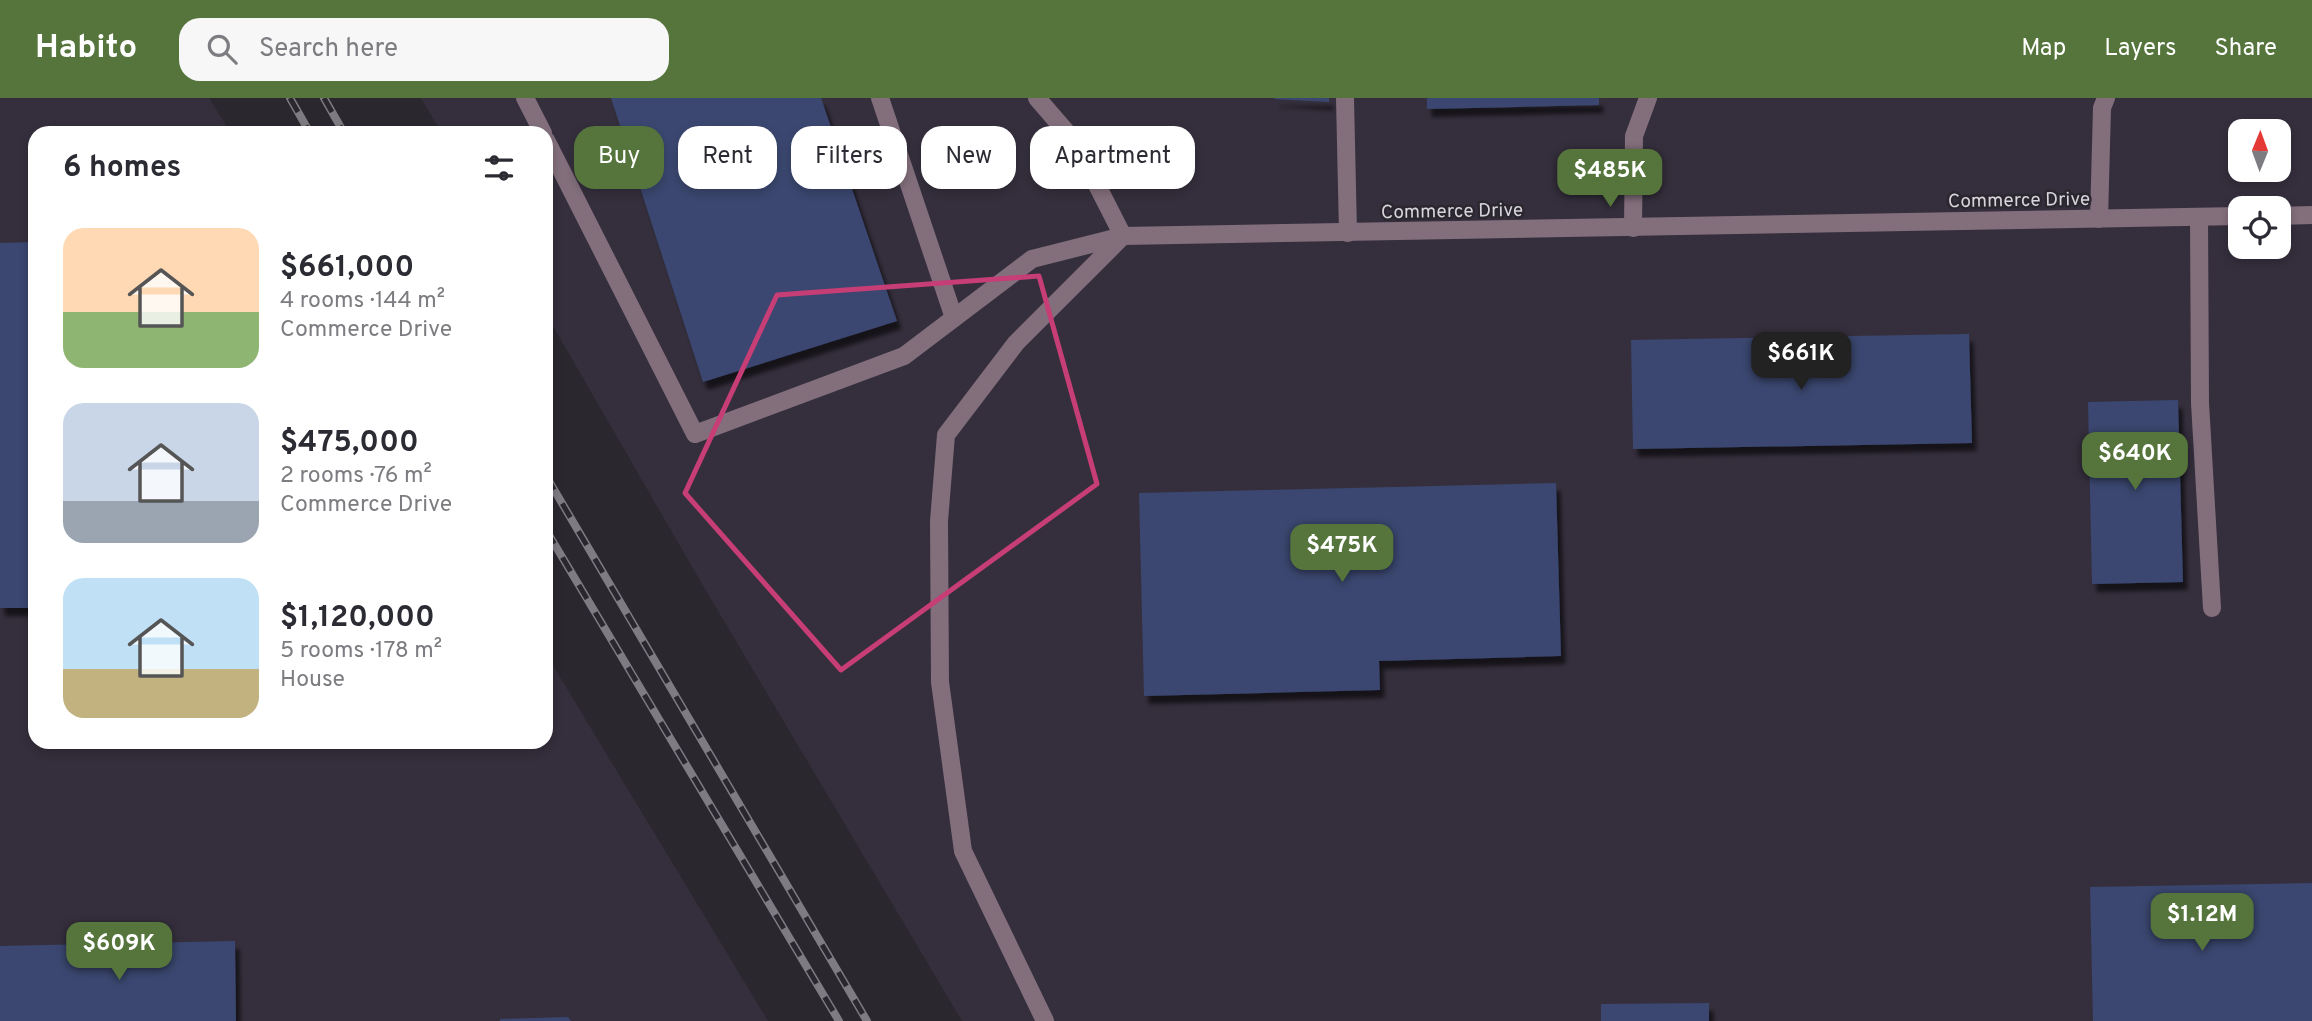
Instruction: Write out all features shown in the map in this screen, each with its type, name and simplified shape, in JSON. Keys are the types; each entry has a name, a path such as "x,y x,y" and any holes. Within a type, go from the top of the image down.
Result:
{"street":[{"path":"525,98 539,126"},
{"path":"880,98 954,318"},
{"path":"1037,98 1075,142 1123,236 1016,343 946,435 939,521 940,681 963,851 1045,1021"},
{"path":"1345,98 1348,233"},
{"path":"1633,228 1633,136 1648,98"},
{"path":"2099,219 2102,108 2106,98"},
{"name":"Commerce Drive","path":"553,154 695,434 904,356 1032,259 1123,236 2228,216"},
{"path":"2291,216 2312,215"},
{"path":"2199,217 2200,403 2212,608"}],"highlighted area":[{"path":"1039,276 1097,484 841,670 685,493 777,295"}],"shaded area":[{"path":"0,98 209,98 227,126 28,126 28,749 553,749 553,666 768,1021 0,1021"},
{"path":"421,98 2312,98 2312,1021 962,1021 702,584 553,326 553,126 438,126"}],"building":[{"path":"611,98 821,98 831,126 791,126 791,189 852,189 897,321 703,382 640,189 664,189 664,126 620,126"},
{"path":"1275,98 1329,98 1329,102 1274,99"},
{"path":"1427,98 1599,98 1599,105 1427,109"},
{"path":"28,242 28,608 0,608 0,243"},
{"path":"1969,334 1972,443 1633,449 1631,340"},
{"path":"2178,400 2183,582 2092,584 2088,402"},
{"path":"1556,483 1561,656 1379,661 1380,690 1144,696 1139,493"},
{"path":"2312,883 2312,1021 2093,1021 2090,887"},
{"path":"235,941 236,1021 0,1021 0,946"},
{"path":"1709,1003 1709,1021 1601,1021 1601,1004"},
{"path":"568,1017 571,1021 500,1021 500,1019"}],"railway":[{"path":"290,98 306,126"},
{"path":"324,98 340,126"},
{"path":"553,488 867,1021"},
{"path":"553,542 839,1021"}]}
